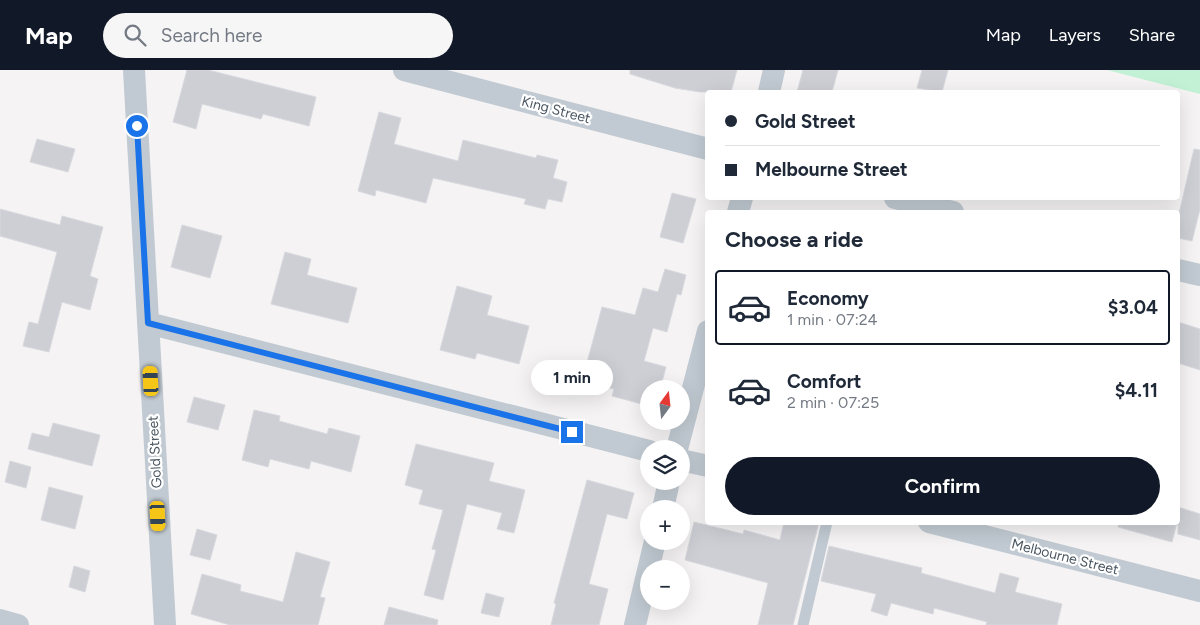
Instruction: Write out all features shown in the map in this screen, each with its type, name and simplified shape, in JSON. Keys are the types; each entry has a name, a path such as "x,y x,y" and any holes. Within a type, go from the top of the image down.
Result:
{"street":[{"name":"Gold Street","path":"134,70 165,625"},
{"name":"King Street","path":"404,70 705,148"},
{"path":"769,90 774,70"},
{"path":"903,200 945,210"},
{"path":"1180,271 1200,276"},
{"path":"148,323 640,449"},
{"path":"679,440 705,342"},
{"path":"690,462 705,465"},
{"name":"Melbourne Street","path":"941,525 1200,591"},
{"path":"635,625 653,550"},
{"path":"0,620 18,625"}],"lane":[{"path":"803,625 826,525"}],"green space":[{"path":"1107,70 1200,70 1200,94"}],"building":[{"path":"187,70 208,70 316,97 309,126 263,114 261,119 202,104 196,129 173,122"},
{"path":"630,70 737,70 732,90 705,90 705,92 675,88 630,74"},
{"path":"803,70 838,70 833,90 798,90"},
{"path":"922,70 948,70 943,90 917,88"},
{"path":"379,112 401,118 394,144 458,161 463,140 536,158 537,155 558,160 553,178 567,182 562,202 548,199 545,209 524,204 526,199 433,178 426,203 376,190 375,196 358,191"},
{"path":"37,139 75,149 68,172 30,162"},
{"path":"1194,149 1200,150 1200,209 1192,241 1180,238 1180,210"},
{"path":"672,193 696,199 683,243 660,237"},
{"path":"0,209 60,225 62,216 103,227 90,276 98,279 90,310 62,302 49,352 23,346 29,322 38,324 57,252 0,236"},
{"path":"182,225 222,236 210,278 171,267"},
{"path":"285,252 311,259 307,275 357,288 348,323 271,304"},
{"path":"665,269 686,275 681,295 677,294 667,332 653,328 644,361 666,367 662,380 640,380 640,404 612,396 614,389 582,381 602,307 635,315 643,288 658,292"},
{"path":"457,286 492,296 487,315 529,326 519,364 477,353 475,359 440,350"},
{"path":"1180,323 1200,329 1200,370 1180,364"},
{"path":"194,397 225,405 218,430 187,422"},
{"path":"254,410 280,416 279,421 327,434 329,428 360,436 351,472 311,461 309,469 270,459 268,467 242,460"},
{"path":"53,423 100,435 92,466 28,449 32,433 49,437"},
{"path":"416,444 494,463 489,481 525,490 514,533 497,529 502,513 467,504 443,600 424,595 436,550 432,549 443,510 419,504 423,490 405,485"},
{"path":"10,461 31,467 26,488 5,482"},
{"path":"587,480 634,493 627,519 607,514 589,584 608,589 599,625 551,625 556,604 554,603"},
{"path":"49,487 83,496 75,529 41,520"},
{"path":"1180,508 1200,514 1200,540 1178,534"},
{"path":"694,522 743,534 744,530 780,540 783,525 818,525 793,625 758,625 768,583 685,560 687,550 690,550 690,539"},
{"path":"1118,525 1176,525 1172,542 1118,527"},
{"path":"197,529 217,535 210,560 190,555"},
{"path":"829,546 922,568 921,573 995,593 1000,573 1019,578 1015,592 1062,604 1057,625 986,625 987,622 934,608 933,614 891,603 887,616 871,611 876,594 821,581"},
{"path":"296,552 330,562 320,597 325,598 318,625 230,625 191,614 202,574 241,585 240,591 283,602"},
{"path":"74,566 90,571 85,592 69,587"},
{"path":"486,593 504,598 499,617 481,613"},
{"path":"389,607 438,620 437,625 384,625"}],"route":[{"path":"137,126 148,323 572,432"}]}
